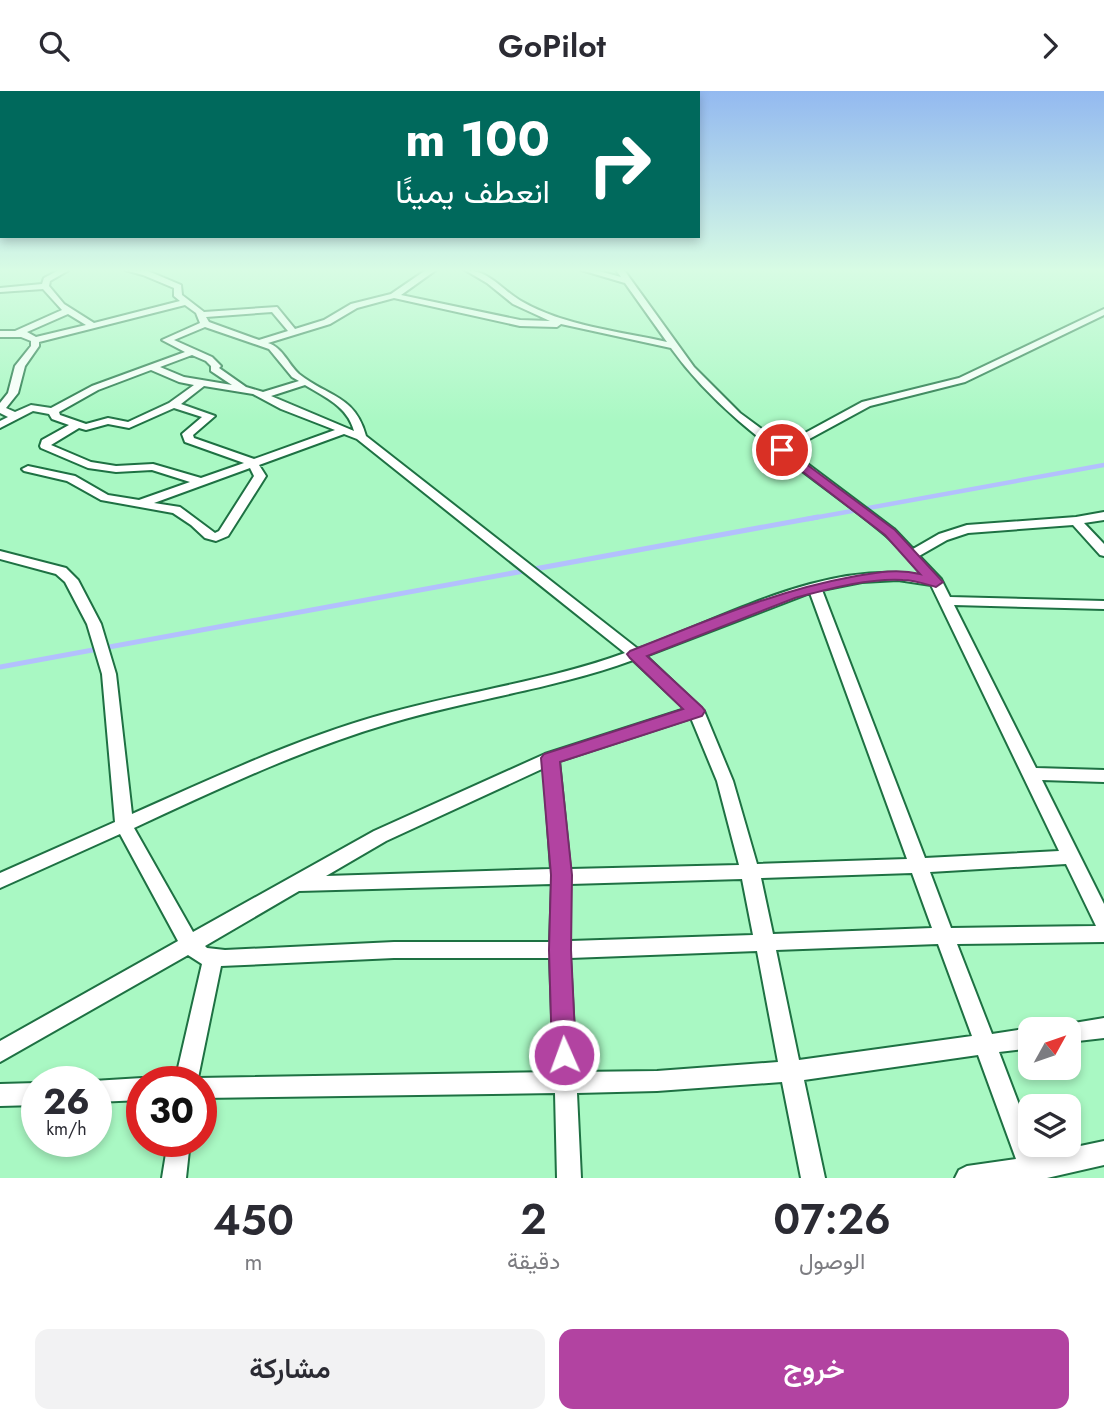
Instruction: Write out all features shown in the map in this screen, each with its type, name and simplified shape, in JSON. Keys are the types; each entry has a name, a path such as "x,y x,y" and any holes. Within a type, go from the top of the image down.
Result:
{"street":[{"path":"18,333 46,321"},
{"path":"85,321 94,326"},
{"path":"35,341 114,321"},
{"path":"200,321 166,339 214,363 214,369"},
{"path":"207,321 272,347 287,368 341,403 356,418 362,437"},
{"path":"284,321 293,332"},
{"path":"261,342 326,321"},
{"path":"509,321 569,324"},
{"path":"557,321 675,347"},
{"path":"656,321 712,392 890,533 936,582 1104,923"},
{"path":"782,450 866,404 962,380 1086,321"},
{"path":"0,334 18,333 30,336 35,341"},
{"path":"15,417 0,409 12,394 20,366 35,346 35,341"},
{"path":"0,425 31,408 53,411 95,388 192,352"},
{"path":"151,367 182,380 245,389 264,395 285,407 362,437 635,654 696,711 725,781 750,871 813,1178"},
{"path":"182,380 214,369"},
{"path":"214,369 245,389"},
{"path":"264,395 306,382"},
{"path":"53,411 56,417 89,427 108,421 129,425 173,405 201,384"},
{"path":"0,394 12,394"},
{"path":"28,469 71,478 104,498 176,510 195,521 209,535 216,537 225,533 260,476 252,463 193,443 187,435 210,416 173,405"},
{"path":"78,424 46,442 45,446 88,465 116,469 153,467 198,481"},
{"path":"142,503 345,430"},
{"path":"911,555 943,537 967,529 1076,521 1104,516"},
{"path":"1076,521 1104,552"},
{"path":"0,555 61,571 71,580 94,624 109,674 124,825 190,945 203,956 213,958 394,950 560,950 764,945 946,936 1104,934"},
{"path":"0,881 214,786 373,722 406,712 538,685 635,654 789,595 815,588 881,576 906,575 936,582"},
{"path":"815,588 1034,1173"},
{"path":"946,601 1104,605"},
{"path":"0,1052 380,836 551,758 696,711"},
{"path":"551,758 561,875 560,950 569,1178"},
{"path":"1032,774 1104,776"},
{"path":"292,884 919,867 1071,857"},
{"path":"189,1066 213,958"},
{"path":"1082,1031 1104,1028"},
{"path":"217,1087 657,1081 791,1071 1018,1040"},
{"path":"0,1095 21,1094"},
{"path":"967,1178 1034,1173 1104,1153"},
{"path":"174,1178 176,1157"}],"waterway":[{"path":"808,519 1104,465"},
{"path":"0,667 818,517"}],"route":[{"path":"564,1055 560,950 561,875 551,758 696,711 635,654 789,595 815,588 881,576 906,575 936,582 890,533 782,450"}]}
